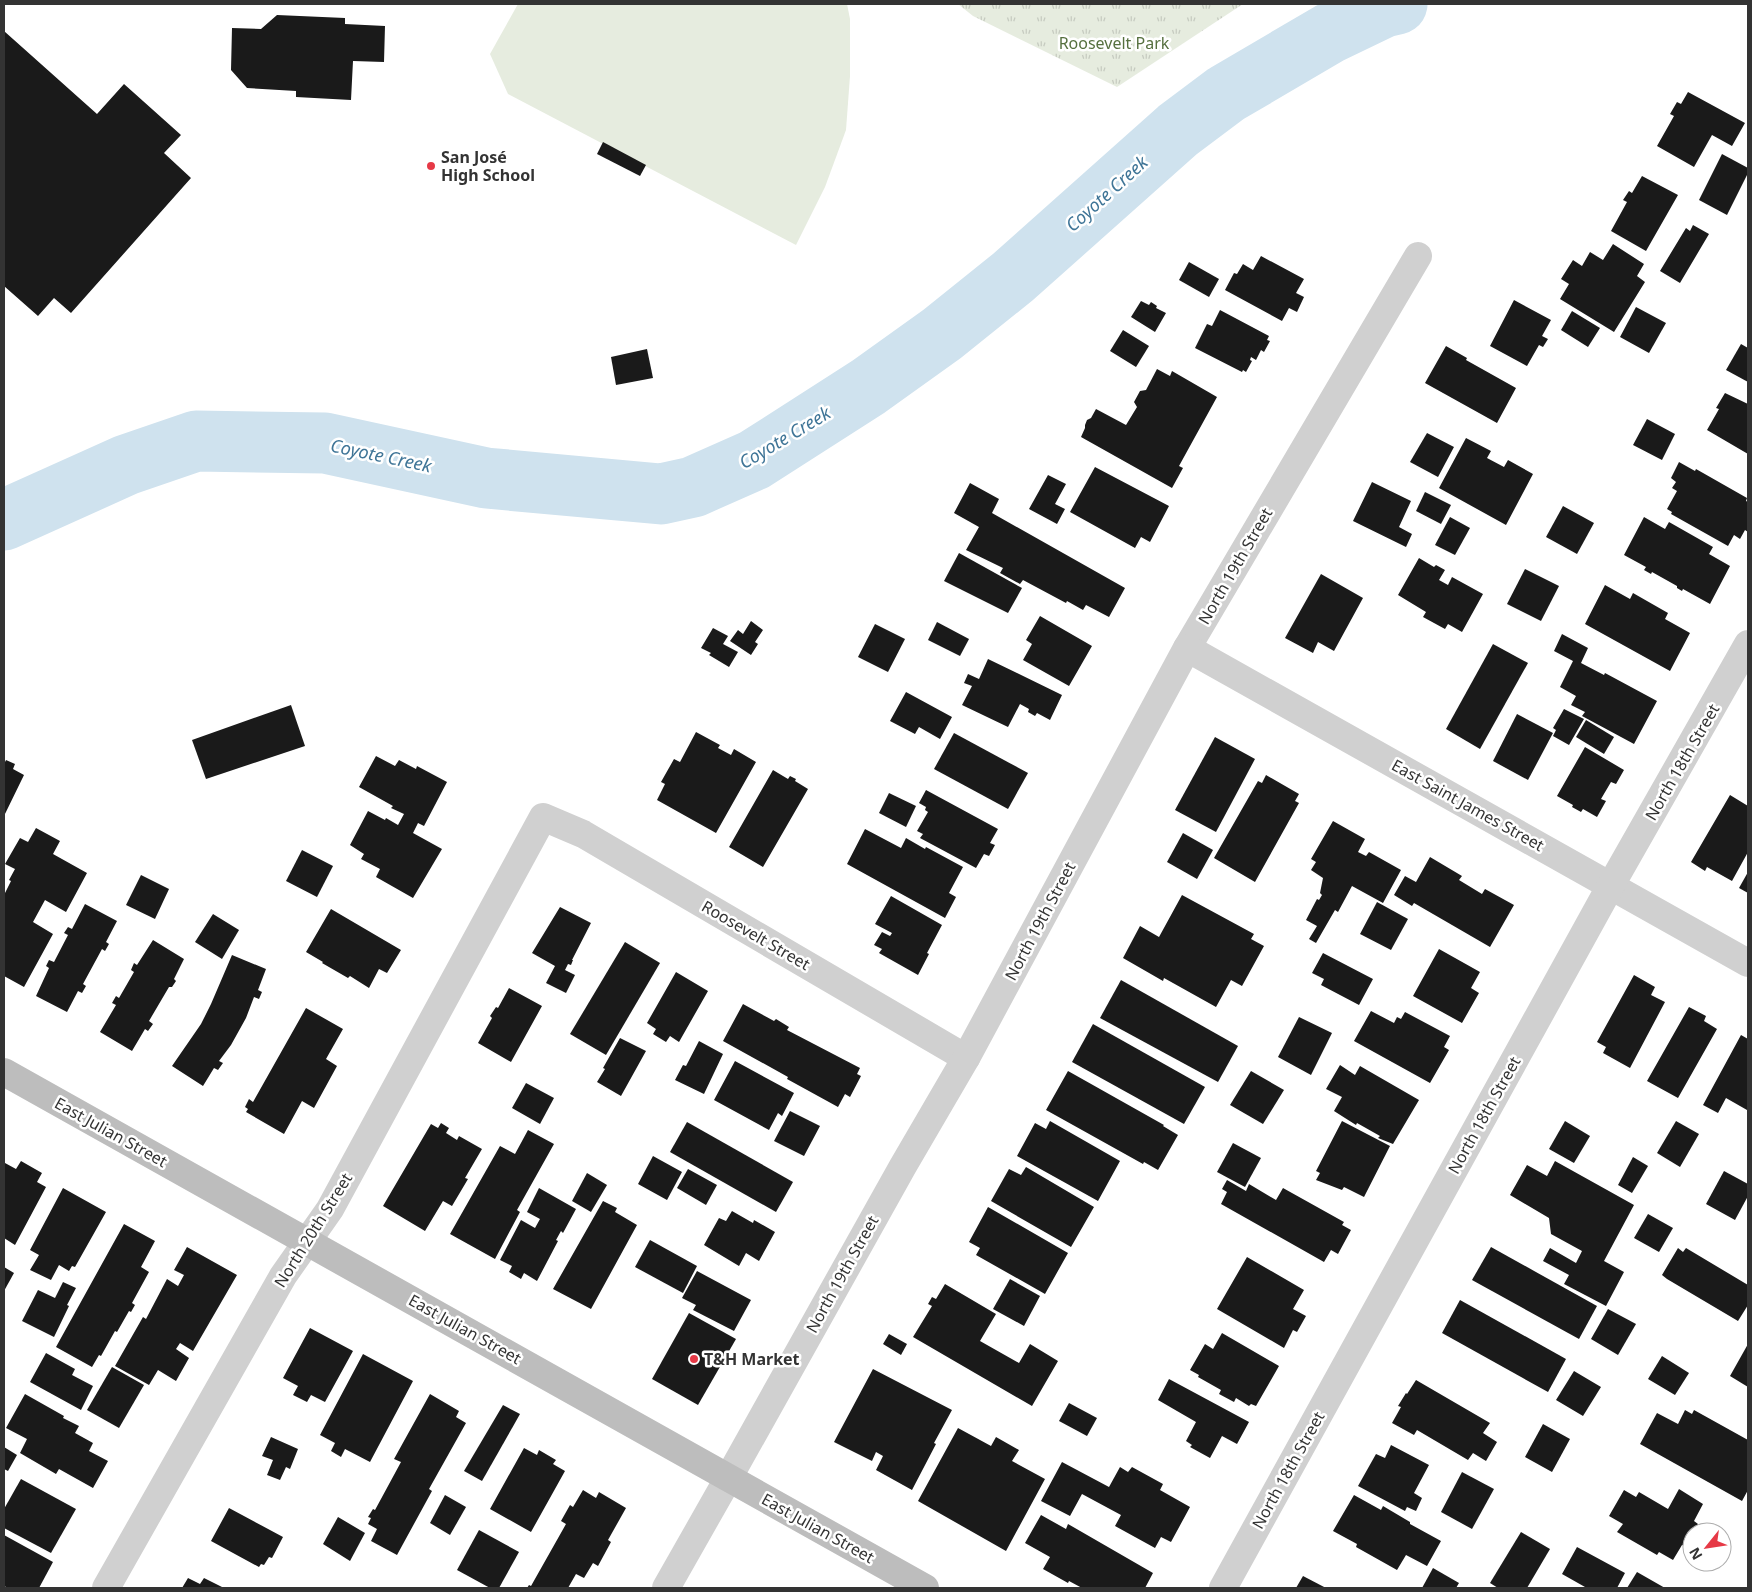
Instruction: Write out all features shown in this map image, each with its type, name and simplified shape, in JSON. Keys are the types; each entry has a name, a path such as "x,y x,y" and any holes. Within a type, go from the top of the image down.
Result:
{"main road":[{"name":"East Julian Street","path":"4,1072 925,1588"}],"street":[{"name":"North 19th Street","path":"666,1588 903,1166 966,1058 1187,648 1418,256"},
{"name":"North 18th Street","path":"1223,1588 1611,885 1748,644"},
{"name":"East Saint James Street","path":"1187,648 1748,963"},
{"name":"Roosevelt Street","path":"543,817 583,834 966,1058"},
{"name":"North 20th Street","path":"106,1588 283,1276 330,1209 543,817"}],"green space":[{"path":"518,4 847,4 850,19 850,76 846,130 825,187 796,245 508,94 490,54"},
{"name":"Roosevelt Park","path":"958,4 1243,4 1117,87 973,16"}],"building":[{"path":"277,15 345,18 345,24 385,26 384,62 353,61 351,100 296,97 296,91 247,88 231,70 232,28 261,29"},
{"path":"4,31 97,114 124,84 181,135 164,153 191,178 71,313 54,298 38,316 4,286"},
{"path":"1688,92 1745,123 1732,146 1712,135 1694,167 1657,146 1674,116 1670,114 1677,102 1681,104"},
{"path":"603,142 646,165 640,176 597,154"},
{"path":"1722,154 1748,168 1748,173 1727,215 1699,200"},
{"path":"1642,176 1678,195 1646,251 1611,231 1627,202 1623,200 1629,191 1632,193"},
{"path":"1693,225 1709,234 1680,283 1660,271 1686,228 1690,231"},
{"path":"1613,244 1644,264 1637,276 1645,282 1614,332 1560,299 1569,284 1561,279 1573,260 1582,266 1590,252 1603,260"},
{"path":"1261,256 1304,279 1296,293 1304,297 1297,312 1289,308 1282,321 1225,290 1234,273 1237,274 1243,264 1253,270"},
{"path":"1189,262 1219,279 1209,297 1179,280"},
{"path":"1514,300 1551,320 1542,336 1548,339 1543,347 1539,345 1527,366 1490,346"},
{"path":"1141,301 1149,305 1151,302 1157,306 1156,308 1166,313 1155,332 1131,317"},
{"path":"1636,307 1666,323 1649,353 1620,337"},
{"path":"1220,310 1269,336 1267,340 1270,341 1264,352 1261,350 1256,360 1251,357 1250,360 1252,361 1246,372 1243,370 1242,372 1195,348 1207,324 1212,326"},
{"path":"1572,311 1600,328 1588,347 1561,330"},
{"path":"1123,330 1149,346 1136,367 1110,351"},
{"path":"1741,344 1748,348 1748,382 1726,370"},
{"path":"1446,346 1467,358 1466,360 1516,388 1497,423 1425,383"},
{"path":"647,349 653,378 616,385 611,357"},
{"path":"1157,369 1170,376 1172,371 1217,397 1179,466 1183,468 1172,488 1081,437 1087,420 1091,418 1096,409 1126,425 1137,407 1134,402 1140,391 1146,390"},
{"path":"1725,393 1748,404 1748,454 1707,430 1719,409 1716,408"},
{"path":"1647,419 1675,434 1662,460 1633,445"},
{"path":"1427,433 1454,447 1438,477 1410,462"},
{"path":"1466,438 1491,451 1487,458 1504,467 1508,460 1533,474 1506,525 1439,488"},
{"path":"1679,462 1695,471 1696,469 1747,498 1748,532 1745,530 1740,539 1734,535 1728,546 1671,514 1672,512 1667,509 1677,491 1672,488 1676,482 1671,478"},
{"path":"1095,467 1169,506 1150,542 1141,537 1135,548 1070,512"},
{"path":"1048,475 1066,484 1055,504 1065,509 1057,524 1029,509"},
{"path":"1372,482 1411,501 1399,527 1412,534 1406,547 1353,521"},
{"path":"970,483 999,499 992,513 1125,588 1109,617 1086,605 1083,610 1067,601 1066,603 1023,580 1020,584 1000,573 1003,568 966,550 979,527 954,513"},
{"path":"1425,492 1451,505 1441,524 1416,511"},
{"path":"1563,506 1594,523 1577,554 1546,537"},
{"path":"1450,517 1470,528 1455,555 1435,545"},
{"path":"1644,517 1665,529 1669,522 1713,547 1709,554 1730,566 1710,604 1683,589 1682,591 1677,586 1652,572 1651,574 1644,570 1646,567 1624,555"},
{"path":"959,553 1022,588 1008,613 944,581"},
{"path":"1419,558 1434,567 1436,565 1445,570 1439,580 1448,585 1452,577 1483,594 1462,632 1448,624 1445,629 1423,617 1426,612 1398,595"},
{"path":"1525,569 1559,586 1541,621 1507,604"},
{"path":"1321,574 1363,598 1334,651 1318,642 1313,653 1285,638"},
{"path":"1605,585 1630,599 1633,593 1668,613 1665,619 1690,633 1670,671 1585,624"},
{"path":"1040,616 1092,646 1069,686 1023,660 1032,644 1026,640"},
{"path":"751,621 763,630 755,642 758,644 751,655 730,641 738,630 743,634"},
{"path":"937,622 969,639 960,656 928,640"},
{"path":"875,624 905,639 888,672 858,657"},
{"path":"713,628 728,636 723,644 738,652 729,667 701,648"},
{"path":"1562,634 1588,648 1581,663 1604,675 1605,673 1657,701 1634,744 1582,716 1585,712 1571,705 1576,696 1560,687 1573,661 1554,651"},
{"path":"1493,644 1528,663 1480,749 1446,729"},
{"path":"988,659 1062,695 1050,720 1037,713 1035,716 1028,712 1029,709 1020,704 1008,727 962,705 972,686 964,683 968,674 979,679"},
{"path":"906,692 952,717 940,739 919,727 915,734 890,721"},
{"path":"291,705 305,746 206,779 192,740"},
{"path":"1564,709 1584,719 1569,745 1553,736 1556,730 1553,728"},
{"path":"1517,714 1553,733 1528,780 1493,761"},
{"path":"1586,720 1614,737 1604,754 1576,737"},
{"path":"696,732 720,745 718,748 731,755 734,749 756,762 716,833 657,800 665,784 661,782 674,759 680,762"},
{"path":"954,733 1028,773 1008,809 934,769"},
{"path":"1215,737 1255,759 1216,832 1175,810"},
{"path":"1585,747 1624,770 1616,784 1611,782 1601,799 1606,801 1597,817 1583,809 1581,812 1557,796"},
{"path":"376,756 395,766 399,760 416,769 417,766 447,782 424,826 418,823 413,833 442,849 413,898 376,877 380,869 361,859 364,854 350,845 368,811 398,825 404,814 391,808 393,806 359,787"},
{"path":"6,760 15,764 13,769 24,775 4,816 4,764"},
{"path":"773,770 788,779 790,776 796,779 795,781 808,789 763,867 729,847"},
{"path":"1266,775 1299,794 1295,801 1299,803 1255,882 1214,858 1258,781 1262,783"},
{"path":"926,790 998,829 990,843 995,845 989,856 984,854 976,868 920,838 923,834 917,831 928,812 925,810 926,807 919,803"},
{"path":"889,793 916,806 906,827 879,813"},
{"path":"1730,795 1748,806 1748,852 1732,881 1707,867 1705,871 1691,862"},
{"path":"1333,821 1365,839 1358,852 1366,856 1369,852 1401,870 1383,903 1352,886 1338,912 1335,910 1316,943 1309,939 1317,926 1306,920 1317,899 1319,900 1322,895 1320,893 1323,878 1311,870 1316,862 1311,859"},
{"path":"36,828 60,841 53,854 87,873 66,912 45,900 33,922 53,934 24,987 4,976 4,895 15,869 5,864 20,838 28,842"},
{"path":"865,829 901,848 906,838 963,867 949,893 956,897 945,918 847,864"},
{"path":"1183,833 1213,850 1197,879 1167,862"},
{"path":"302,850 333,866 317,897 286,881"},
{"path":"1430,857 1462,876 1459,880 1482,894 1485,889 1514,905 1490,947 1414,903 1412,906 1394,895 1405,876 1416,882"},
{"path":"1748,872 1748,893 1739,888"},
{"path":"141,875 169,889 155,919 126,905"},
{"path":"1182,895 1254,934 1251,939 1264,946 1242,986 1231,980 1216,1007 1164,978 1163,981 1123,958 1140,926 1159,937"},
{"path":"891,896 942,925 918,975 879,953 882,949 874,945 882,932 890,936 892,933 875,924"},
{"path":"1377,902 1408,919 1391,950 1360,934"},
{"path":"85,904 117,921 106,942 109,944 105,951 102,949 83,984 86,986 82,993 78,991 67,1012 36,996 49,968 46,966 49,960 54,962 68,935 64,933 68,927 72,929"},
{"path":"560,907 591,923 571,965 568,964 565,970 575,975 566,993 546,983 555,966 532,953"},
{"path":"331,909 401,950 387,973 379,969 369,988 350,976 348,978 306,952"},
{"path":"213,914 239,930 222,959 195,942"},
{"path":"153,940 184,959 174,979 176,981 172,987 169,987 149,1021 153,1024 148,1031 145,1029 132,1051 100,1032 116,1005 112,1003 116,996 119,998 134,972 131,970 134,963 137,965"},
{"path":"625,942 660,963 606,1055 570,1034"},
{"path":"1439,949 1480,972 1471,988 1479,993 1462,1023 1413,996"},
{"path":"1323,953 1373,979 1359,1005 1321,985 1324,979 1312,973"},
{"path":"232,955 266,969 258,990 262,992 259,999 254,997 246,1018 231,1045 219,1061 223,1063 218,1070 214,1068 203,1086 172,1066 201,1024"},
{"path":"676,972 708,991 679,1042 670,1036 666,1042 653,1034 656,1029 647,1023"},
{"path":"1634,975 1655,987 1651,995 1665,1002 1630,1068 1603,1053 1606,1047 1597,1042"},
{"path":"1121,980 1238,1046 1218,1082 1100,1018"},
{"path":"509,988 542,1006 511,1062 478,1043 492,1018 490,1016 496,1007 498,1008"},
{"path":"743,1004 774,1021 776,1019 789,1027 787,1030 860,1068 857,1074 861,1076 850,1097 845,1094 838,1107 723,1041"},
{"path":"1689,1007 1706,1016 1704,1021 1717,1029 1678,1098 1647,1081"},
{"path":"306,1008 343,1029 326,1059 337,1066 314,1108 302,1101 284,1134 246,1112 248,1109 245,1107 249,1099 253,1102"},
{"path":"1371,1011 1394,1023 1397,1017 1401,1019 1405,1012 1450,1036 1444,1047 1449,1050 1430,1083 1354,1041"},
{"path":"1299,1017 1332,1033 1311,1075 1278,1057"},
{"path":"1093,1024 1205,1087 1184,1124 1072,1062"},
{"path":"1741,1035 1748,1039 1748,1108 1747,1110 1726,1098 1718,1113 1703,1105"},
{"path":"620,1038 646,1051 621,1096 597,1082"},
{"path":"699,1041 723,1054 704,1094 675,1080 683,1065 686,1066"},
{"path":"735,1061 794,1093 782,1116 778,1113 769,1130 714,1100"},
{"path":"1340,1065 1355,1075 1360,1066 1419,1100 1393,1144 1378,1138 1380,1136 1357,1123 1356,1125 1334,1111 1342,1097 1326,1089"},
{"path":"1068,1071 1164,1125 1178,1135 1158,1170 1144,1162 1143,1164 1046,1110"},
{"path":"1251,1071 1284,1090 1263,1124 1230,1105"},
{"path":"526,1083 554,1098 540,1124 512,1108"},
{"path":"790,1111 820,1126 804,1156 774,1141"},
{"path":"1050,1121 1120,1161 1098,1201 1017,1156 1035,1123 1046,1129"},
{"path":"1342,1121 1390,1146 1364,1197 1344,1187 1342,1190 1316,1180 1320,1173 1316,1171"},
{"path":"1565,1121 1590,1136 1574,1163 1549,1149"},
{"path":"1676,1121 1699,1134 1680,1167 1657,1153"},
{"path":"687,1122 793,1182 776,1212 670,1152"},
{"path":"441,1123 449,1128 446,1133 457,1140 459,1136 482,1149 465,1178 468,1179 452,1206 443,1201 425,1231 383,1206 431,1124 438,1128"},
{"path":"528,1130 554,1144 517,1210 520,1212 495,1259 450,1234 500,1146 515,1154"},
{"path":"1233,1143 1261,1158 1245,1187 1217,1172"},
{"path":"653,1156 682,1172 667,1200 638,1184"},
{"path":"1633,1157 1648,1166 1632,1193 1618,1185"},
{"path":"21,1161 42,1173 37,1182 46,1187 15,1245 4,1238 4,1166 5,1163 16,1169"},
{"path":"1555,1161 1634,1205 1604,1261 1624,1272 1606,1306 1564,1284 1569,1275 1543,1261 1550,1248 1576,1263 1582,1251 1551,1234 1549,1218 1510,1195 1527,1165 1547,1176"},
{"path":"1026,1167 1094,1207 1071,1247 991,1201 1009,1169 1021,1175"},
{"path":"688,1169 717,1185 706,1205 677,1188"},
{"path":"1724,1171 1748,1184 1748,1196 1735,1220 1706,1204"},
{"path":"587,1173 607,1185 591,1212 572,1201"},
{"path":"1227,1180 1246,1191 1249,1184 1276,1200 1283,1188 1344,1222 1342,1225 1351,1230 1338,1254 1331,1250 1324,1262 1221,1204 1227,1192 1222,1189"},
{"path":"63,1188 106,1212 75,1267 72,1266 69,1271 59,1265 51,1280 30,1270 39,1255 30,1250"},
{"path":"539,1188 576,1209 563,1233 561,1231 556,1240 558,1241 537,1281 524,1273 521,1279 509,1272 512,1266 500,1260 521,1220 535,1228 540,1219 527,1212"},
{"path":"603,1201 617,1208 615,1212 637,1225 591,1309 553,1289"},
{"path":"988,1207 1068,1253 1045,1294 976,1255 980,1248 969,1242"},
{"path":"732,1211 753,1223 754,1220 775,1232 759,1261 746,1253 739,1266 704,1245 719,1218 726,1221"},
{"path":"1648,1214 1673,1228 1659,1252 1634,1238"},
{"path":"124,1224 155,1241 141,1267 149,1272 132,1303 135,1305 131,1312 129,1311 117,1332 115,1331 101,1356 99,1355 92,1367 56,1347"},
{"path":"650,1240 697,1266 683,1293 635,1267"},
{"path":"187,1247 237,1275 193,1351 180,1343 176,1349 189,1358 176,1381 158,1370 149,1385 115,1366 143,1317 146,1319 167,1279 178,1286 184,1275 174,1270"},
{"path":"1491,1247 1597,1306 1579,1339 1472,1280"},
{"path":"1678,1248 1683,1252 1686,1248 1748,1285 1748,1305 1738,1321 1662,1275"},
{"path":"1247,1257 1304,1290 1293,1309 1306,1316 1297,1332 1293,1330 1284,1348 1217,1309"},
{"path":"4,1267 14,1273 4,1291"},
{"path":"697,1271 751,1300 734,1331 693,1310 696,1305 682,1298"},
{"path":"1010,1279 1040,1296 1024,1326 993,1309"},
{"path":"63,1282 76,1288 54,1337 22,1321 38,1290 55,1298"},
{"path":"945,1284 996,1314 980,1341 1019,1363 1030,1344 1058,1361 1032,1406 913,1337 932,1306 928,1304 932,1297 936,1299"},
{"path":"1460,1300 1566,1359 1548,1392 1442,1333"},
{"path":"1608,1309 1636,1324 1618,1355 1591,1339"},
{"name":"T&H Market","path":"689,1313 736,1339 698,1405 652,1379"},
{"path":"310,1328 353,1351 325,1402 311,1395 307,1402 293,1395 298,1386 283,1378"},
{"path":"1222,1333 1279,1366 1256,1406 1251,1404 1249,1406 1236,1398 1234,1402 1219,1394 1221,1390 1198,1377 1199,1375 1190,1370 1205,1344 1213,1349"},
{"path":"889,1334 907,1344 901,1355 883,1344"},
{"path":"1748,1344 1748,1387 1730,1376"},
{"path":"46,1353 75,1369 72,1375 93,1386 81,1410 30,1382"},
{"path":"363,1354 413,1381 370,1462 345,1449 341,1457 331,1451 335,1443 320,1435"},
{"path":"1662,1356 1689,1373 1675,1395 1648,1379"},
{"path":"112,1367 144,1385 119,1428 87,1410"},
{"path":"873,1369 952,1410 912,1490 876,1470 883,1456 876,1452 872,1461 834,1442"},
{"path":"1574,1371 1601,1387 1583,1416 1556,1400"},
{"path":"1169,1379 1249,1422 1237,1444 1222,1436 1210,1458 1190,1447 1192,1445 1186,1441 1196,1422 1158,1400"},
{"path":"1416,1380 1490,1423 1483,1433 1497,1442 1486,1461 1473,1453 1468,1460 1417,1430 1414,1435 1392,1423 1401,1407 1398,1406"},
{"path":"25,1394 79,1426 75,1433 93,1443 89,1451 108,1461 93,1488 59,1469 56,1474 20,1453 27,1439 6,1428"},
{"path":"430,1394 459,1411 456,1417 466,1423 429,1489 432,1491 397,1555 371,1541 377,1529 368,1524 371,1518 368,1517 373,1509 375,1510 401,1462 394,1459"},
{"path":"1069,1403 1097,1418 1087,1436 1059,1421"},
{"path":"503,1405 520,1414 482,1481 464,1471"},
{"path":"1685,1410 1692,1414 1694,1410 1748,1440 1748,1490 1742,1501 1640,1444 1657,1413 1678,1424"},
{"path":"1543,1424 1570,1439 1552,1472 1525,1457"},
{"path":"958,1428 991,1446 996,1437 1019,1450 1012,1461 1045,1479 1006,1551 918,1501"},
{"path":"271,1437 298,1449 290,1469 286,1467 280,1480 267,1475 273,1460 262,1456"},
{"path":"1391,1445 1429,1465 1414,1493 1422,1498 1416,1511 1407,1507 1405,1511 1358,1486 1376,1454 1385,1458"},
{"path":"4,1447 17,1455 8,1471 4,1469"},
{"path":"524,1448 537,1455 539,1450 556,1460 553,1464 565,1471 531,1532 490,1509"},
{"path":"1062,1462 1109,1487 1120,1467 1128,1472 1132,1467 1163,1484 1160,1490 1190,1507 1171,1542 1161,1537 1155,1548 1115,1526 1121,1515 1082,1494 1070,1516 1041,1501"},
{"path":"1462,1472 1494,1489 1472,1529 1441,1512"},
{"path":"21,1479 76,1509 51,1553 4,1528 4,1509"},
{"path":"1679,1489 1703,1504 1694,1521 1695,1522 1682,1522 1682,1545 1673,1560 1659,1552 1657,1555 1617,1532 1623,1524 1609,1516 1624,1490 1636,1497 1639,1492 1668,1509"},
{"path":"583,1490 596,1498 599,1492 626,1508 608,1540 611,1542 598,1566 593,1563 584,1578 576,1574 568,1588 527,1588 529,1585 531,1586 566,1524 561,1521 570,1505 573,1507"},
{"path":"445,1495 466,1507 450,1535 430,1523"},
{"path":"1354,1495 1381,1510 1383,1506 1441,1541 1427,1566 1406,1555 1397,1570 1356,1547 1357,1544 1333,1531"},
{"path":"229,1508 283,1537 272,1558 269,1557 264,1565 261,1564 259,1567 211,1541"},
{"path":"1041,1515 1066,1529 1068,1524 1153,1573 1145,1588 1082,1588 1069,1581 1068,1583 1043,1569 1050,1557 1025,1543"},
{"path":"338,1517 365,1533 350,1561 323,1544"},
{"path":"479,1530 519,1552 499,1588 490,1588 457,1570"},
{"path":"1521,1532 1550,1549 1527,1588 1498,1588 1490,1583"},
{"path":"4,1535 53,1562 39,1588 8,1588 4,1586"},
{"path":"1577,1547 1625,1573 1617,1588 1584,1588 1562,1574"},
{"path":"1433,1568 1459,1583 1456,1588 1422,1588"},
{"path":"1637,1572 1665,1588 1627,1588"},
{"path":"1303,1576 1326,1588 1296,1588"},
{"path":"188,1578 200,1584 204,1578 224,1588 182,1588"}],"waterway":[{"name":"Coyote Creek","path":"4,520 126,465 196,441 325,443 486,478 661,494 693,487 754,460 868,387 942,334 1013,277 1178,130 1226,94 1330,33 1384,7 1397,4"}],"place":[{"name":"San José High School","path":"431,166"},
{"name":"T&H Market","path":"694,1359"}]}
